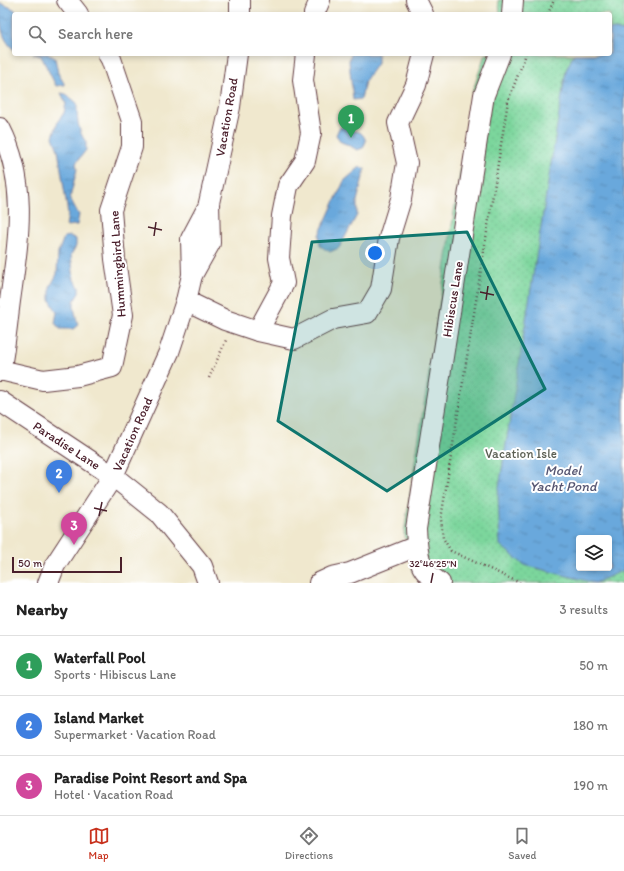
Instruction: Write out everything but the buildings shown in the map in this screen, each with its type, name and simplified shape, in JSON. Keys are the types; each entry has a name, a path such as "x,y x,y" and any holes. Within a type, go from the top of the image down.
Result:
{"street":[{"path":"67,0 76,12"},
{"path":"240,0 240,12"},
{"path":"315,12 320,0"},
{"path":"416,0 422,12"},
{"path":"512,12 513,0"},
{"name":"Hummingbird Lane","path":"0,128 8,143 18,185 19,235 0,370 43,380 78,376 112,367 123,315 115,259 111,210 132,147 132,121 109,56"},
{"name":"Vacation Road","path":"48,583 55,565 113,476 169,352 186,301 192,274 210,243 209,204 230,106 237,56"},
{"path":"258,331 284,282 279,258 282,216 288,186 305,161 311,133 303,80 306,56"},
{"path":"186,301 225,320 258,331 294,339 333,319 367,313 380,289 388,238 401,200 407,163 398,123 416,86 424,56"},
{"name":"Hibiscus Lane","path":"440,583 426,573 420,559 416,530 484,95 499,56"},
{"name":"Paradise Lane","path":"0,401 113,476 159,513 202,566 208,583"},
{"path":"319,583 332,577 357,578 417,546"}],"path":[{"path":"549,12 554,0"},
{"path":"520,583 451,551 442,538 441,519 508,101 525,56"},
{"path":"209,378 234,323"}],"highlighted area":[{"path":"467,232 545,389 387,491 278,421 312,242"}],"green space":[{"name":"Vacation Isle","path":"498,0 624,0 624,583 423,583 414,575 404,533 473,90 484,56 612,56 612,12 500,12"}],"water":[{"path":"0,3 14,9 16,12 12,12 12,48 3,35 0,17"},
{"name":"Model Yacht Pond","path":"612,30 624,31 624,570 595,583 524,565 500,545 498,494 566,70 573,56 612,56"},
{"path":"41,56 52,56 55,58 58,73 65,85 56,86"},
{"path":"350,56 378,56 378,62 365,81 361,99 353,100 349,61"},
{"path":"61,93 66,94 77,103 79,128 86,142 86,150 76,163 77,169 70,198 79,215 77,225 66,226 68,214 58,150 53,137 58,121 64,113 66,103"},
{"path":"345,126 353,131 360,132 363,135 366,141 363,148 357,150 341,142 336,135 339,128"},
{"path":"360,167 365,169 357,201 357,215 339,248 330,252 320,246 319,235 344,181"},
{"path":"70,236 76,239 76,246 71,255 74,280 79,287 79,293 74,301 78,325 73,329 60,329 55,323 57,312 50,300 50,287 57,274 58,253 64,237"}],"place":[{"name":"Waterfall Pool","path":"351,138"},
{"name":"Island Market","path":"59,493"},
{"name":"Paradise Point Resort and Spa","path":"74,545"}]}
